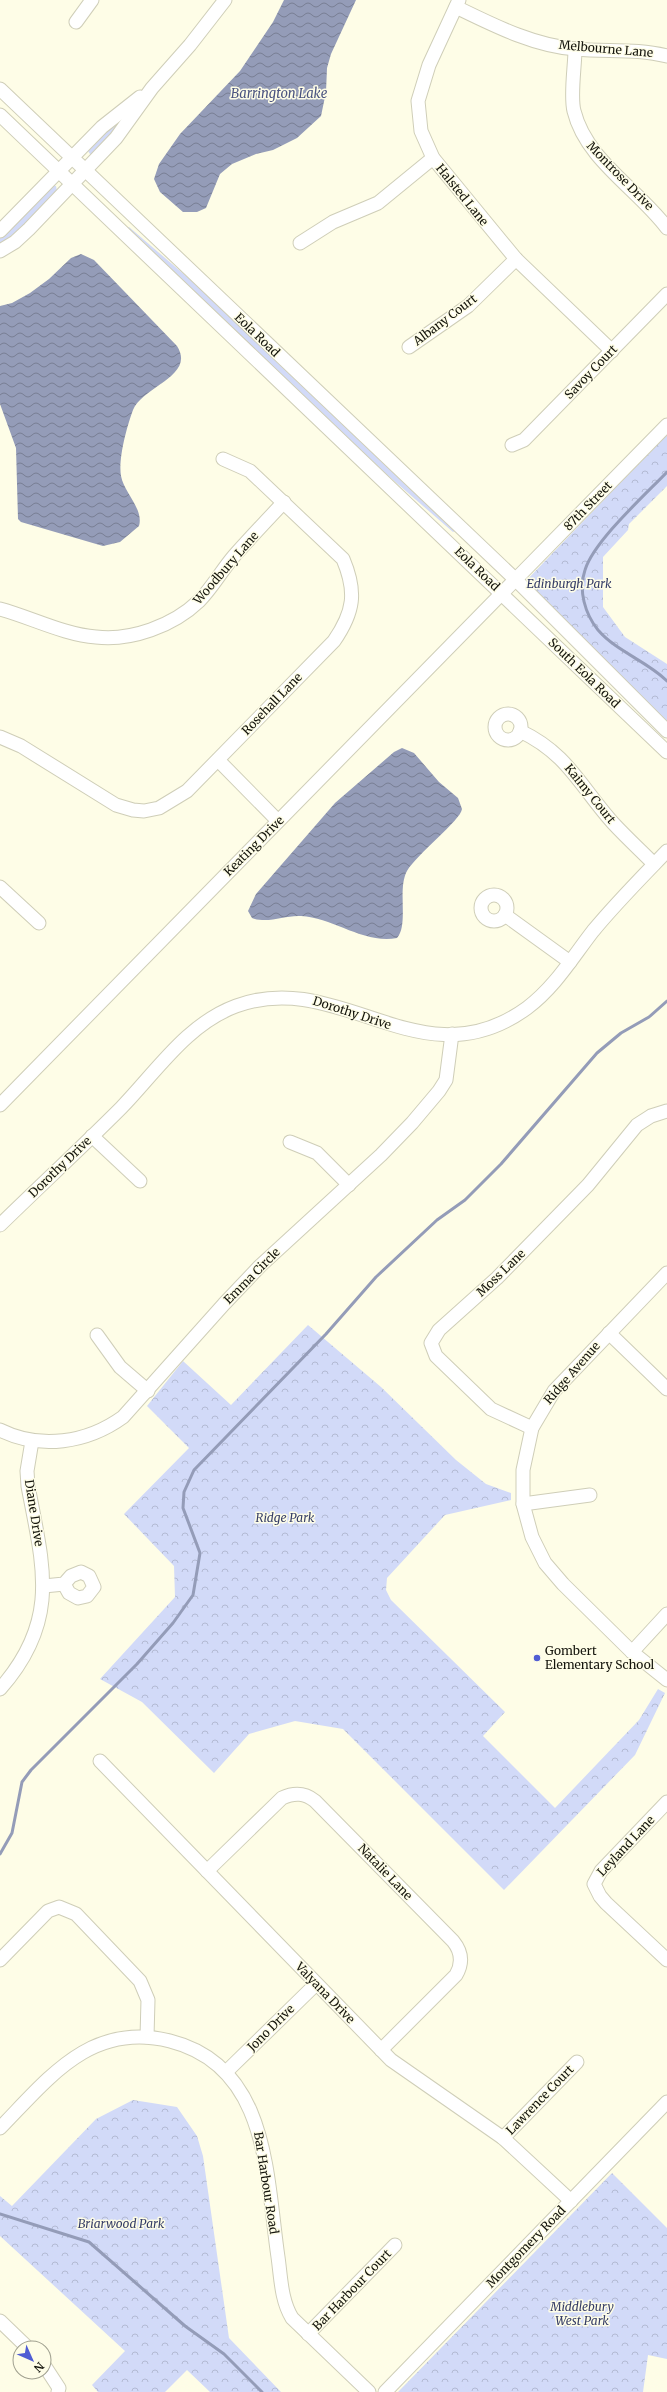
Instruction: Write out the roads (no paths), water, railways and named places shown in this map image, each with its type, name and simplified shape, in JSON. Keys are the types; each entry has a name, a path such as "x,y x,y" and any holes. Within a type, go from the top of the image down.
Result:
{"street":[{"path":"76,22 92,0"},
{"path":"0,250 15,242 29,229 116,138 152,88 190,45 224,0"},
{"name":"Melbourne Lane","path":"457,4 514,33 542,42 575,49 652,52 667,56"},
{"name":"Halsted Lane","path":"457,4 429,65 418,100 421,131 433,158 516,259 612,351"},
{"name":"Montrose Drive","path":"575,49 574,110 585,139 603,161 648,204 667,228"},
{"path":"0,231 58,170 102,127 152,88"},
{"name":"Eola Road","path":"0,89 72,157 509,587"},
{"name":"Eola Road","path":"0,115 72,184 509,587"},
{"path":"300,243 333,222 378,203 433,158"},
{"name":"Albany Court","path":"409,347 468,306 516,259"},
{"name":"Savoy Court","path":"512,445 524,440 667,294"},
{"name":"87th Street","path":"509,587 667,425"},
{"name":"Rosehall Lane","path":"0,737 21,746 116,805 133,810 144,811 159,808 173,801 187,790 334,641 345,625 353,593 350,576 343,559 250,471 223,459"},
{"name":"Woodbury Lane","path":"0,609 29,616 65,630 96,638 127,636 150,630 181,615 199,601 233,557 284,502"},
{"name":"South Eola Road","path":"509,587 667,731"},
{"name":"South Eola Road","path":"509,587 667,752"},
{"name":"Keating Drive","path":"0,1105 509,587"},
{"name":"Kaimy Court","path":"520,731 543,743 560,757 612,822 654,864"},
{"path":"218,760 278,821"},
{"name":"Dorothy Drive","path":"0,1225 92,1136 196,1028 209,1019 248,1002 282,997 317,1000 410,1031 427,1034 452,1034 485,1029 514,1017 540,997 570,962 608,913 667,851"},
{"path":"0,887 39,923"},
{"path":"505,915 570,962"},
{"name":"Emma Circle","path":"0,1430 32,1441 72,1440 93,1434 123,1418 148,1392 208,1321 255,1271 398,1139 439,1091 448,1073 452,1034"},
{"name":"Moss Lane","path":"532,1428 491,1409 436,1356 431,1343 439,1330 497,1278 588,1185 638,1125 651,1116 667,1111"},
{"path":"92,1136 140,1181"},
{"path":"290,1142 317,1153 349,1185"},
{"name":"Ridge Avenue","path":"667,1273 554,1391 532,1428 523,1470 523,1504 532,1537 553,1573 632,1652 667,1680"},
{"path":"609,1333 667,1389"},
{"path":"97,1335 120,1367 148,1392"},
{"name":"Diane Drive","path":"0,1689 16,1669 31,1642 42,1605 44,1586 28,1486 28,1471 32,1441"},
{"path":"523,1504 590,1495"},
{"path":"44,1586 64,1584"},
{"path":"632,1652 667,1614"},
{"name":"Valyana Drive","path":"100,1761 206,1872 381,2050 399,2066 503,2138 571,2201"},
{"name":"Natalie Lane","path":"206,1872 282,1798 297,1793 304,1794 316,1801 453,1941 461,1956 460,1967 456,1975 381,2050"},
{"name":"Leyland Lane","path":"667,1802 601,1871 594,1884 603,1900 667,1960"},
{"path":"0,1960 48,1911 59,1907 76,1914 140,1981 148,2000 146,2037"},
{"name":"Jono Drive","path":"226,2072 316,1984"},
{"name":"Bar Harbour Road","path":"1,2125 55,2071 74,2056 99,2044 113,2040 146,2037 178,2043 193,2050 226,2072 245,2097 258,2129 286,2305 292,2318 369,2392"},
{"name":"Lawrence Court","path":"503,2138 577,2062"},
{"name":"Montgomery Road","path":"385,2392 667,2102"},
{"name":"Bar Harbour Court","path":"308,2334 396,2246"},
{"path":"0,2321 20,2340"},
{"path":"52,2377 59,2388 58,2392"}],"water":[{"name":"Barrington Lake","path":"284,0 356,0 331,54 327,68 326,92 321,116 297,138 273,150 256,154 232,164 220,174 206,208 197,212 183,212 160,192 154,179 159,164 180,134 240,71 273,22"},
{"path":"81,254 94,260 177,346 181,356 180,365 174,373 147,394 133,410 126,433 120,469 126,489 139,513 139,526 120,542 103,546 21,522 18,519 16,448 0,404 0,306 12,303 30,293 49,279 71,258"},
{"path":"402,748 414,753 439,782 458,798 462,809 460,814 447,829 412,864 407,871 404,878 403,887 402,924 397,938 384,939 372,937 325,921 301,916 270,920 258,920 252,918 248,911 256,894 335,803 394,752"}],"waterway":[{"path":"667,472 609,532 590,558 585,570 582,586 586,609 593,624 598,630 623,651 659,674 667,681"},
{"path":"0,1854 12,1833 22,1782 31,1770 137,1664 173,1623 193,1595 200,1553 183,1508 184,1492 194,1470 326,1334 376,1277 437,1220 465,1200 501,1164 597,1053 621,1033 649,1017 667,1001"},
{"path":"0,2214 89,2242 185,2326 224,2354 262,2392"}],"place":[{"name":"Gombert Elementary School","path":"537,1658"}],"park label":[{"name":"Edinburgh Park","path":"569,584"},
{"name":"Ridge Park","path":"285,1518"},
{"name":"Briarwood Park","path":"121,2224"},
{"name":"Middlebury West Park","path":"582,2314"}]}
